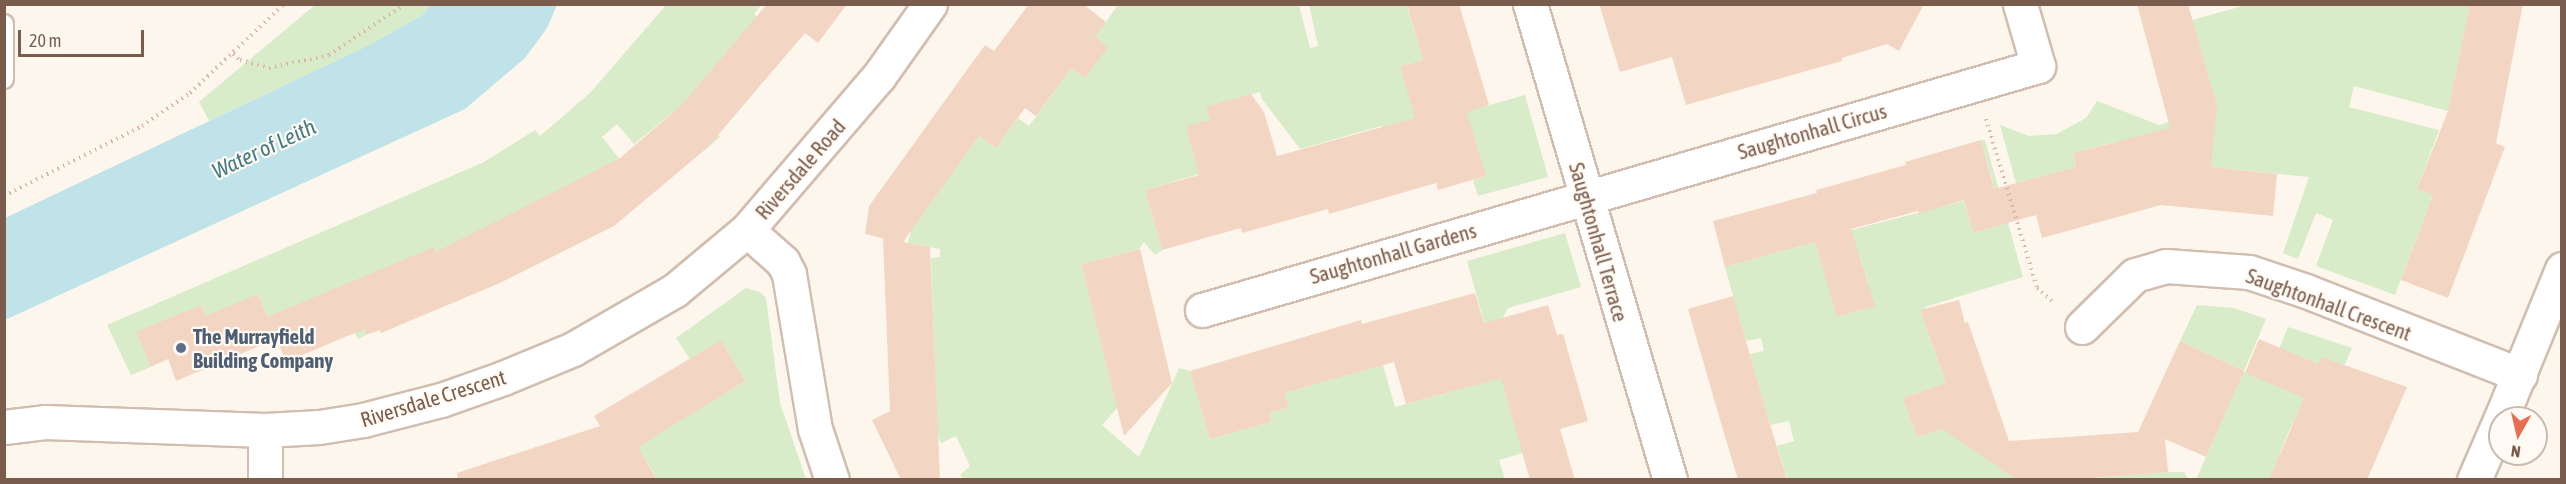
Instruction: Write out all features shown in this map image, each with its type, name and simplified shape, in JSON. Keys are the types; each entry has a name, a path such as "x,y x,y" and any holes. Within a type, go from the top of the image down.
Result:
{"street":[{"name":"Riversdale Road","path":"832,480 815,429 789,274 783,262 747,230 879,76 930,4"},
{"name":"Saughtonhall Terrace","path":"1530,4 1670,480"},
{"name":"Saughtonhall Circus","path":"1585,197 2038,66 2020,4"},
{"name":"Saughtonhall Gardens","path":"1202,310 1585,197"},
{"name":"Riversdale Crescent","path":"4,427 45,422 265,430 319,427 363,420 441,400 503,378 573,349 639,312 706,266 747,230"},
{"name":"Saughtonhall Crescent","path":"2082,327 2135,275 2166,266 2216,268 2250,272 2306,291 2520,375"},
{"path":"2507,406 2562,269"},
{"path":"265,430 265,480"},
{"path":"2474,480 2488,448"}],"lane":[{"path":"4,24 4,80"}],"path":[{"path":"4,196 142,126 190,93 284,4"},
{"path":"233,54 240,60 269,68 329,55 405,4"},
{"path":"1976,85 2037,288 2082,327"}],"green space":[{"path":"315,5 431,5 421,16 367,46 209,121 199,102"},
{"path":"666,5 761,5 754,14 794,45 790,51 785,47 693,93 728,123 718,135 720,137 706,149 675,111 634,144 617,124 602,137 619,158 595,178 626,215 609,229 605,225 456,298 434,247 346,286 366,335 358,339 355,333 341,338 323,294 267,317 258,294 208,320 201,305 151,367 131,375 107,325 484,162 535,130 540,136 591,92"},
{"path":"1118,5 1299,5 1310,48 1318,46 1309,5 1407,5 1423,60 1400,66 1430,122 1525,95 1548,177 1478,196 1473,180 1486,176 1381,126 1300,149 1262,99 1260,92 1207,107 1217,143 1206,172 1145,190 1162,250 1155,255 1144,242 1139,249 1081,264 1114,395 1127,397 1102,425 1139,457 1179,368 1190,371 1210,439 1271,422 1269,413 1289,407 1284,393 1383,365 1395,407 1451,392 1487,332 1467,261 1565,233 1581,287 1508,308 1491,340 1523,453 1499,460 1505,479 964,479 960,475 970,466 956,436 941,443 927,413 936,397 931,258 940,257 940,249 908,243 911,230 979,136 996,148 1018,118 1029,126 1071,69 1085,78 1095,37","holes":["1186,126 1211,155 1195,159"]},
{"path":"2246,5 2470,5 2448,111 2354,86 2349,107 2439,130 2417,189 2433,195 2395,295 2316,266 2333,220 2316,213 2298,259 2283,253 2309,177 2211,167 2114,142 2073,153 2076,167 2016,183 2000,125 2029,136 2057,134 2086,118 2097,101 2159,125 2217,107 2192,20"},
{"path":"1981,140 1985,140 2023,277 1925,307 1930,326 1929,336 1946,383 1903,398 1917,437 1959,423 1999,428 2036,479 1787,479 1777,446 1794,441 1789,421 1771,425 1767,415 1750,354 1764,351 1761,338 1746,341 1740,320 1695,332 1693,324 1734,299 1725,267 1801,246 1789,200 1802,197 1838,317 1861,310 1868,283 1859,254 1836,260 1828,236 1964,201 1973,233 2004,224"},
{"path":"746,288 760,292 766,298 780,403 806,479 648,479 655,475 637,446 745,381 721,340 690,359 676,338"},
{"path":"2197,305 2234,308 2266,319 2244,371 2180,341"},
{"path":"2288,327 2352,348 2344,366 2300,409 2289,431 2279,455 2301,463 2274,479 2196,480 2243,372 2266,381"},
{"path":"2168,472 2184,472 2188,479 2067,480"}],"water":[{"name":"Water of Leith","path":"431,5 557,5 547,28 525,58 465,109 5,320 5,218 367,46 421,16"}],"building":[{"path":"767,4 847,4 818,43 805,33 707,148 614,226 500,283 381,333 380,330 366,335 364,329 286,362 270,323 276,339 176,381 168,359 151,367 136,332 201,305 206,316 258,294 267,317 434,247 436,252 620,158 682,105"},
{"path":"1029,4 1083,4 1106,22 1095,37 1108,47 1085,78 1071,69 1036,116 1025,108 996,148 979,136 903,242 930,247 940,480 901,480 872,420 890,411 883,238 865,234 869,206 985,45 994,51"},
{"path":"1407,4 1459,4 1489,105 1467,112 1486,176 1438,190 1436,183 1329,214 1328,209 1242,233 1241,228 1162,250 1145,190 1199,175 1186,126 1210,120 1206,107 1251,94 1264,112 1277,156 1415,118 1400,66 1423,60"},
{"path":"1599,4 1924,4 1899,51 1887,44 1842,58 1842,61 1686,105 1672,57 1620,72"},
{"path":"2137,4 2188,4 2217,106 2211,167 2277,174 2273,216 2161,205 2042,238 2036,215 1973,233 1964,200 1919,214 1918,211 1851,229 1875,306 1837,317 1815,242 1725,267 1713,221 1817,193 1816,190 1906,165 1905,162 1981,140 1994,189 2076,167 2073,153 2170,128"},
{"path":"2470,4 2523,4 2496,143 2505,147 2448,298 2401,280 2433,195 2417,189 2448,111"},
{"path":"1140,249 1172,383 1124,436 1081,264"},
{"path":"1475,293 1484,323 1548,305 1557,335 1563,334 1588,421 1560,429 1575,480 1530,480 1501,378 1406,404 1394,362 1284,393 1289,407 1269,413 1271,422 1210,439 1190,371 1361,320 1362,324"},
{"path":"1733,296 1787,480 1738,480 1716,406 1688,309"},
{"path":"1959,300 1965,323 1968,322 2009,441 2138,432 2180,341 2244,371 2206,457 2165,439 2168,472 2067,480 2018,480 1942,429 1917,437 1903,398 1946,383 1920,310"},
{"path":"2259,339 2318,364 2321,357 2407,387 2367,480 2269,480 2304,398 2245,373"},
{"path":"721,340 745,381 638,447 657,480 458,480 457,473 600,426 594,416"}],"place":[{"name":"The Murrayfield Building Company","path":"181,348"}]}
